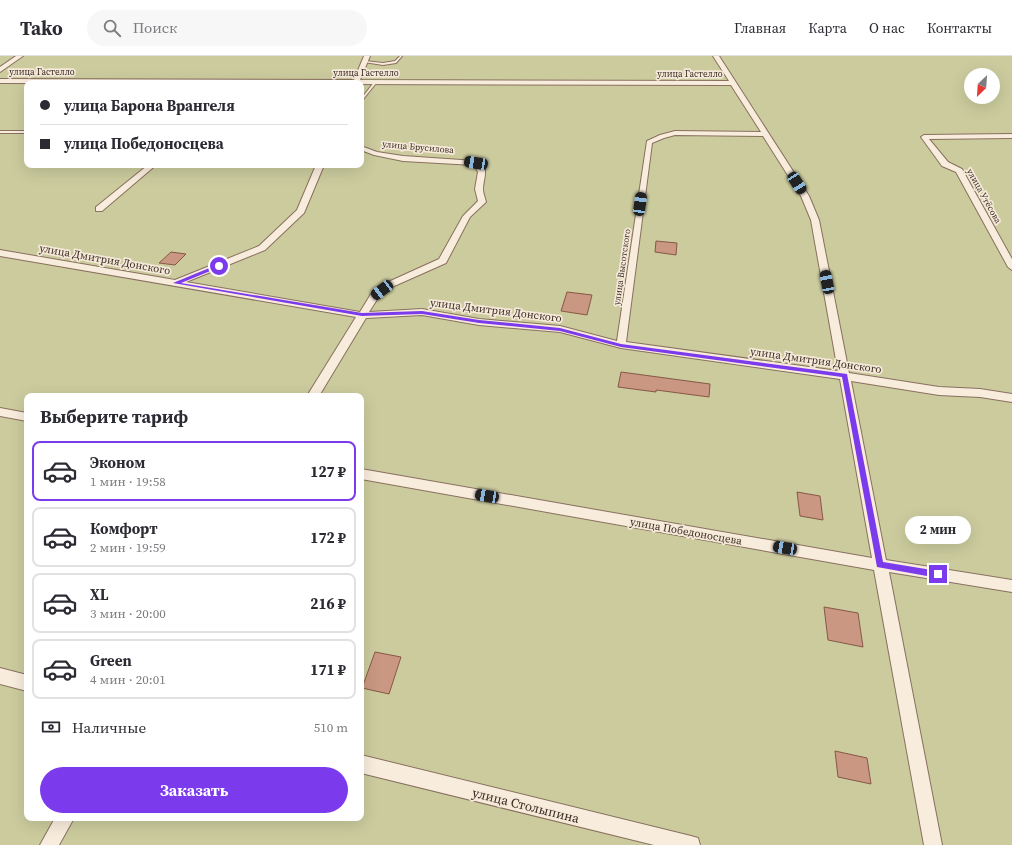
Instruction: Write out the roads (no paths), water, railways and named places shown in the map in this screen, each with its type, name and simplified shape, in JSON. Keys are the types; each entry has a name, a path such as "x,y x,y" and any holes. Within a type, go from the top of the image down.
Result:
{"street":[{"path":"0,70 20,56"},
{"path":"716,56 805,196 815,220 933,845"},
{"path":"357,80 366,59"},
{"name":"улица Гастелло","path":"0,81 24,81"},
{"name":"улица Гастелло","path":"364,82 732,83"},
{"name":"улица Высотского","path":"621,346 649,142 662,136 675,133 765,134"},
{"name":"улица Утёсова","path":"1012,136 924,137 945,164 959,171 1012,267"},
{"name":"улица Брусилова","path":"362,315 374,296 389,284 443,261 466,216 482,202 479,186 483,173 480,166 476,163 393,157 371,153 364,150"},
{"path":"99,209 148,168"},
{"path":"175,283 262,248 301,211 319,168"},
{"name":"улица Дмитрия Донского","path":"0,253 362,315 422,312 479,322 560,329 621,346 845,376 939,391 980,393 1012,398"},
{"path":"316,393 362,315"},
{"path":"0,412 24,416"},
{"name":"улица Победоносцева","path":"364,475 880,565 1012,586"},
{"path":"0,676 24,682"},
{"name":"улица Столыпина","path":"364,765 691,845"},
{"path":"49,845 63,821"}],"lane":[{"path":"366,59 383,64 396,62 401,56"},
{"path":"364,97 376,82"},
{"path":"0,132 24,132"}]}
